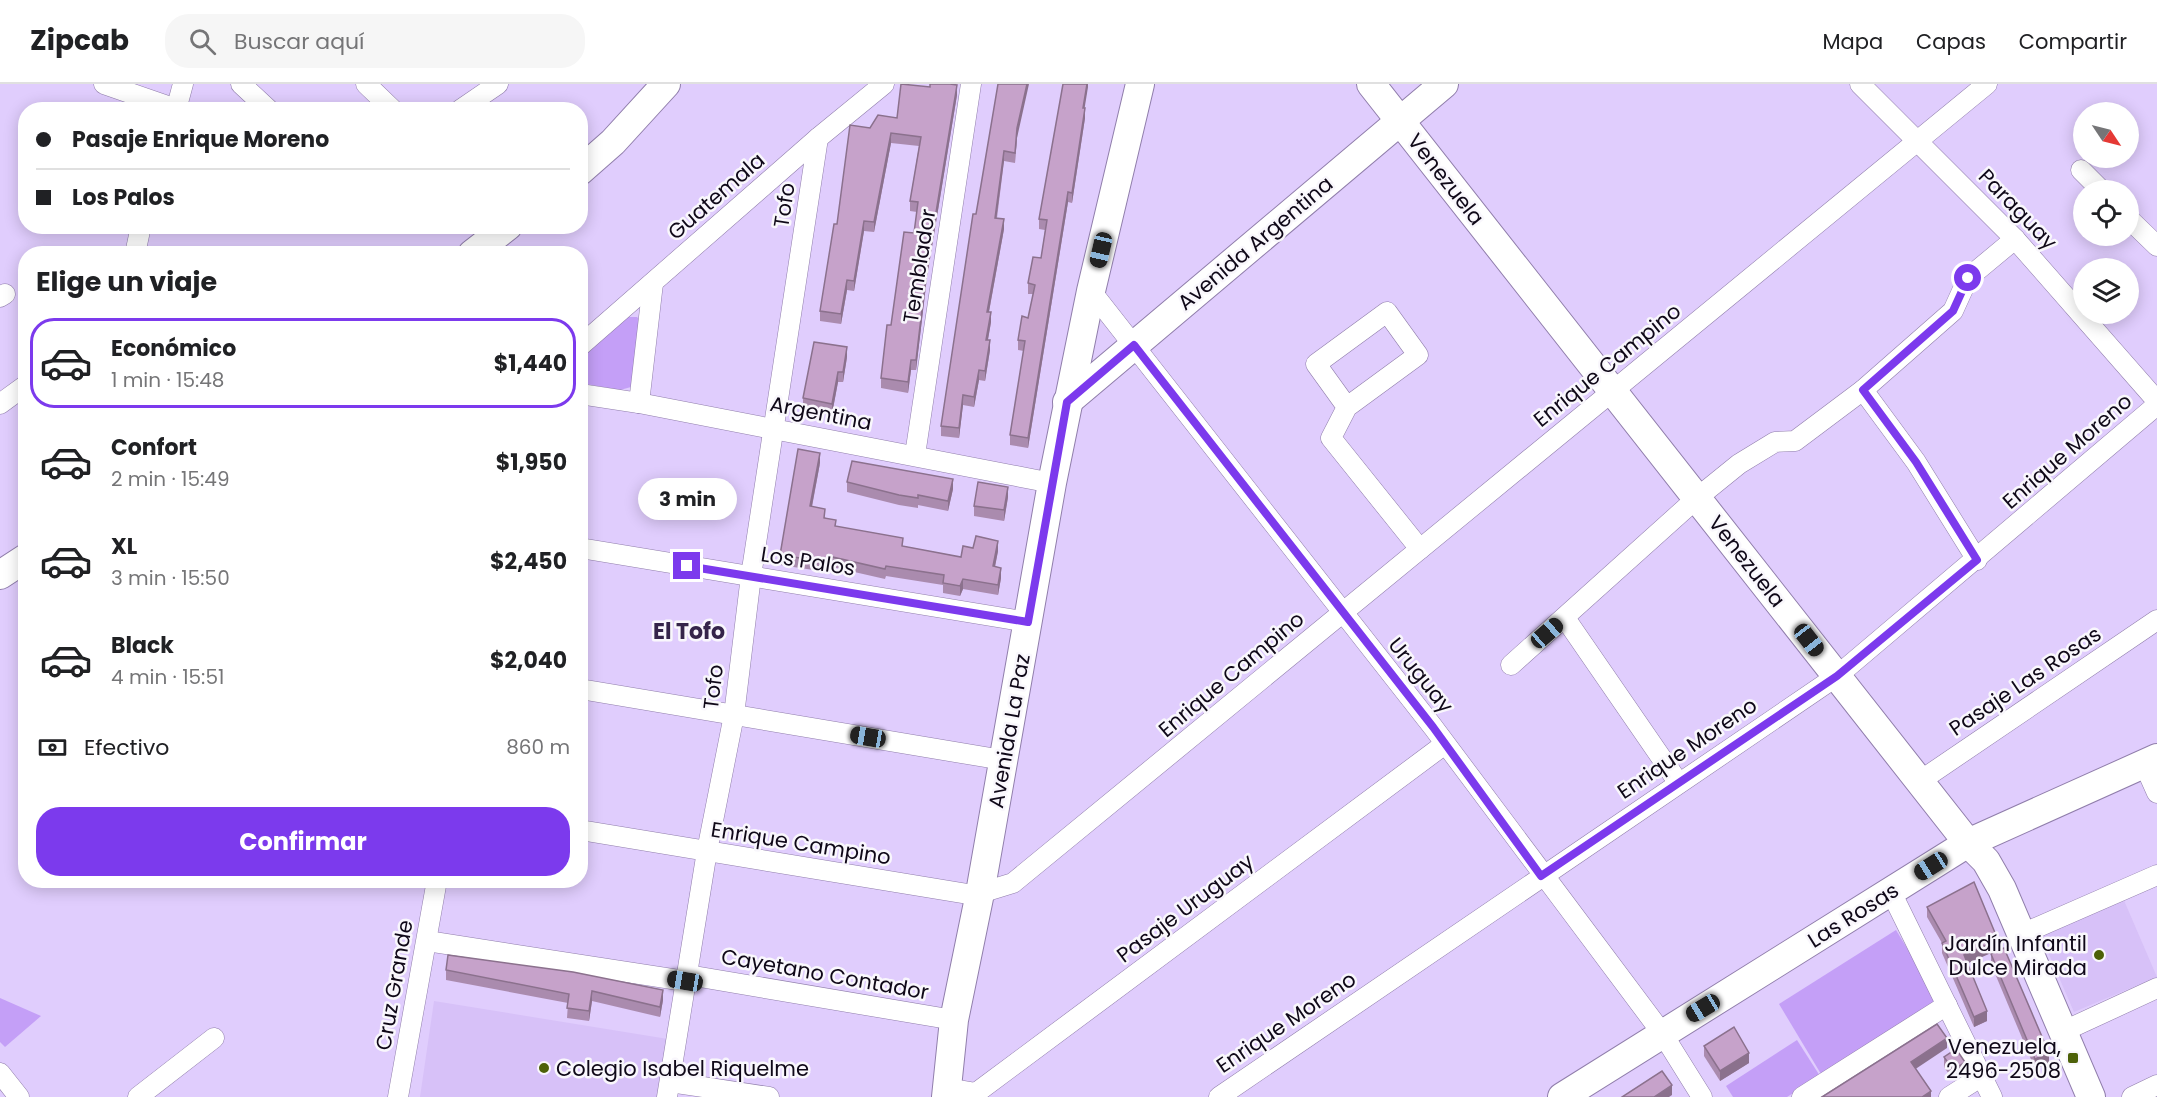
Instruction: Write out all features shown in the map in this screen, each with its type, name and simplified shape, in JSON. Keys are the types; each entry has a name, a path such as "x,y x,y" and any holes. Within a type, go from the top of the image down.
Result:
{"street":[{"path":"104,84 156,102"},
{"path":"178,102 183,84"},
{"path":"242,84 261,102"},
{"path":"366,84 385,102"},
{"path":"471,102 497,84"},
{"path":"588,164 613,142 666,84"},
{"name":"Guatemala","path":"588,339 818,138 884,84"},
{"name":"Temblador","path":"915,455 971,84"},
{"name":"Avenida La Paz","path":"946,1093 954,1020 980,893 1067,402 1140,84"},
{"name":"Venezuela","path":"1371,84 1968,843 1986,861 2022,934 2091,1097"},
{"name":"Avenida Argentina","path":"1067,402 1444,84"},
{"name":"Paraguay","path":"1860,84 2015,239 2157,403"},
{"name":"Enrique Campino","path":"588,831 974,895 1013,883 1987,84"},
{"name":"Tofo","path":"668,1089 707,851 734,715 751,576 818,138"},
{"path":"2081,170 2091,180"},
{"path":"2139,229 2157,246"},
{"path":"482,246 498,234"},
{"path":"1511,665 1697,498 1739,464 1775,442 1795,441 1863,390 1953,311 1968,278 2015,239"},
{"path":"639,403 654,283"},
{"name":"Uruguay","path":"1091,291 1445,744 1541,876 1662,1033 1702,1097"},
{"path":"1347,407 1316,364 1387,312 1418,355 1347,407 1331,438 1420,549"},
{"path":"1863,390 1916,462 1977,560"},
{"path":"0,404 18,391"},
{"name":"Argentina","path":"588,395 774,428 1052,483"},
{"name":"Enrique Moreno","path":"1219,1097 1678,782 1837,676 1977,560 2157,403"},
{"name":"Los Palos","path":"588,549 1028,622"},
{"path":"0,575 18,563"},
{"path":"1565,618 1678,782"},
{"name":"Pasaje Las Rosas","path":"1920,781 2157,620"},
{"path":"588,690 1003,760"},
{"name":"Pasaje Uruguay","path":"946,1093 976,1093 1445,744"},
{"path":"2151,761 2157,793"},
{"name":"Las Rosas","path":"1562,1097 1968,843 2151,761"},
{"path":"2022,934 2157,875"},
{"name":"Cruz Grande","path":"398,1097 436,888"},
{"path":"1891,892 1992,1097"},
{"name":"Cayetano Contador","path":"427,942 687,978 954,1020"},
{"path":"2064,1031 2157,988"},
{"path":"1802,1097 1947,1005"},
{"path":"138,1097 214,1038"},
{"path":"0,1073 19,1097"},
{"path":"1949,1097 1982,1076"},
{"path":"2132,1097 2157,1085"},
{"path":"668,1089 769,1097"}],"shaded area":[{"path":"628,317 637,317 640,320 631,387 620,390 588,384 588,351"},
{"name":"Jardín Infantil Dulce Mirada","path":"2123,898 2157,977 2074,1012 2041,936"},
{"path":"1896,930 1941,1004 1824,1079 1779,1004"},
{"path":"0,998 41,1016 5,1047 0,1042"},
{"name":"Colegio Isabel Riquelme","path":"434,1001 668,1039 659,1097 420,1097"},
{"path":"1797,1040 1820,1076 1787,1097 1733,1097 1726,1086"}],"building":[{"path":"901,84 930,87 930,84 957,85 927,267 916,360 911,360 908,382 881,378 887,325 891,325 904,232 914,233 918,202 910,201 921,137 891,133 874,222 864,221 854,281 847,280 841,314 820,311 834,224 837,224 850,125 870,128 878,115 897,118"},
{"path":"998,84 1027,84 1017,128 1015,153 1004,151 995,218 1004,219 987,312 991,312 986,340 990,340 985,371 979,370 974,397 963,395 959,428 941,426 973,214 976,214"},
{"path":"1063,84 1087,84 1083,108 1085,108 1072,193 1068,192 1028,438 1010,435 1025,341 1018,340 1022,316 1028,318 1035,285 1028,283 1033,257 1041,258 1047,220 1039,219"},
{"path":"814,342 847,347 843,372 838,372 832,404 803,398"},
{"path":"798,449 820,453 810,506 825,509 824,518 836,520 835,526 903,538 902,546 961,557 963,546 973,548 976,536 998,541 993,566 1001,568 998,585 963,579 960,586 943,583 944,575 886,566 885,569 828,556 827,562 780,555"},
{"path":"852,461 953,479 948,501 918,495 918,498 899,495 847,482"},
{"path":"978,482 1008,487 1004,510 974,506"},
{"path":"1974,882 1998,940 1964,955 1987,1011 1974,1017 1942,943 1946,941 1927,907"},
{"path":"2004,948 2049,1053 2035,1059 1991,954"},
{"path":"448,955 573,972 663,990 660,1007 592,991 589,1011 567,1008 569,994 446,970"},
{"path":"1937,1024 1947,1038 1911,1062 1931,1091 1922,1097 1822,1097"},
{"path":"1734,1027 1749,1053 1720,1071 1704,1046"},
{"path":"1956,1049 1965,1062 1953,1070 1944,1057"},
{"path":"1662,1071 1672,1085 1654,1097 1622,1097"}],"place":[{"name":"Jardín Infantil Dulce Mirada","path":"2099,955"},
{"name":"Venezuela, 2496-2508","path":"2073,1058"},
{"name":"Colegio Isabel Riquelme","path":"544,1068"}],"district":[{"name":"El Tofo","path":"689,631"}],"route":[{"path":"687,566 1028,622 1067,402 1134,345 1342,614 1433,727 1541,876 1837,676 1977,560 1916,462 1863,390 1953,311 1968,278"}]}
